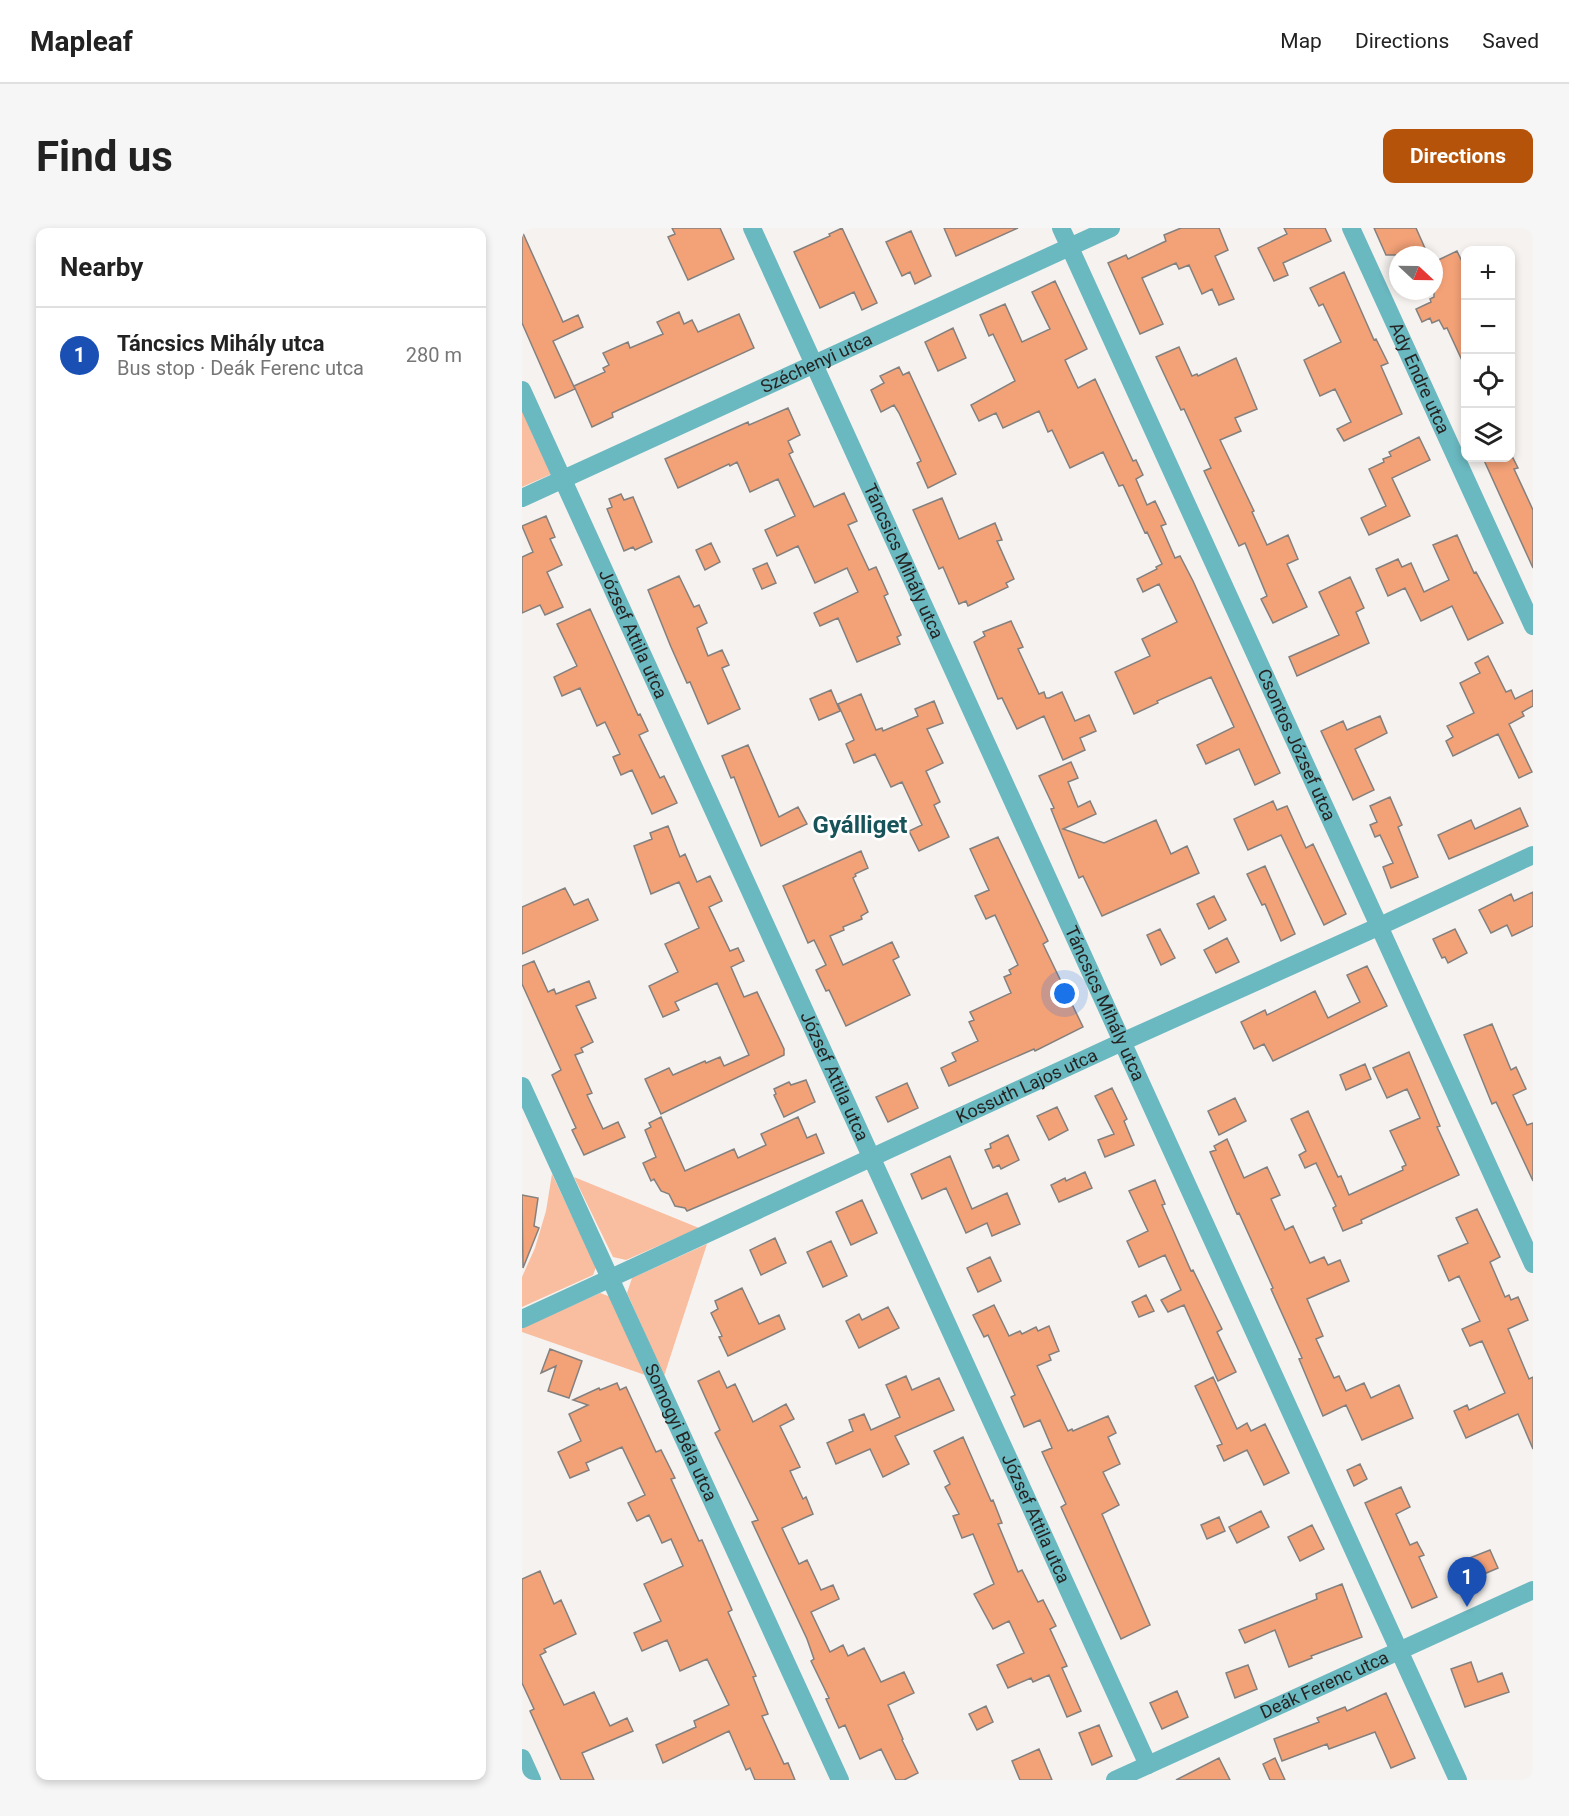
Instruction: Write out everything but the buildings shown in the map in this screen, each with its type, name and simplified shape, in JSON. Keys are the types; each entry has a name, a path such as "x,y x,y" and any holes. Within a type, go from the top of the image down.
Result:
{"street":[{"name":"Táncsics Mihály utca","path":"752,228 1458,1780"},
{"name":"Csontos József utca","path":"1061,228 1533,1264"},
{"name":"Széchenyi utca","path":"522,498 1111,228"},
{"name":"Ady Endre utca","path":"1351,228 1533,627"},
{"name":"József Attila utca","path":"522,390 1148,1765"},
{"name":"Kossuth Lajos utca","path":"522,1319 1533,855"},
{"name":"Somogyi Béla utca","path":"522,1086 840,1780"},
{"name":"Deák Ferenc utca","path":"1115,1780 1533,1590"},
{"path":"522,1758 532,1780"}],"shaded area":[{"path":"522,406 554,473 522,487"},
{"path":"552,1174 596,1267 593,1275 522,1307 522,1277 535,1248 546,1211"},
{"path":"574,1177 699,1228 626,1260 613,1257"},
{"path":"707,1244 664,1376 627,1293 632,1278"},
{"path":"600,1293 611,1297 645,1375 522,1332 522,1328"}],"place":[{"name":"Táncsics Mihály utca","path":"1467,1607"}],"district":[{"name":"Gyálliget","path":"860,825"}]}
